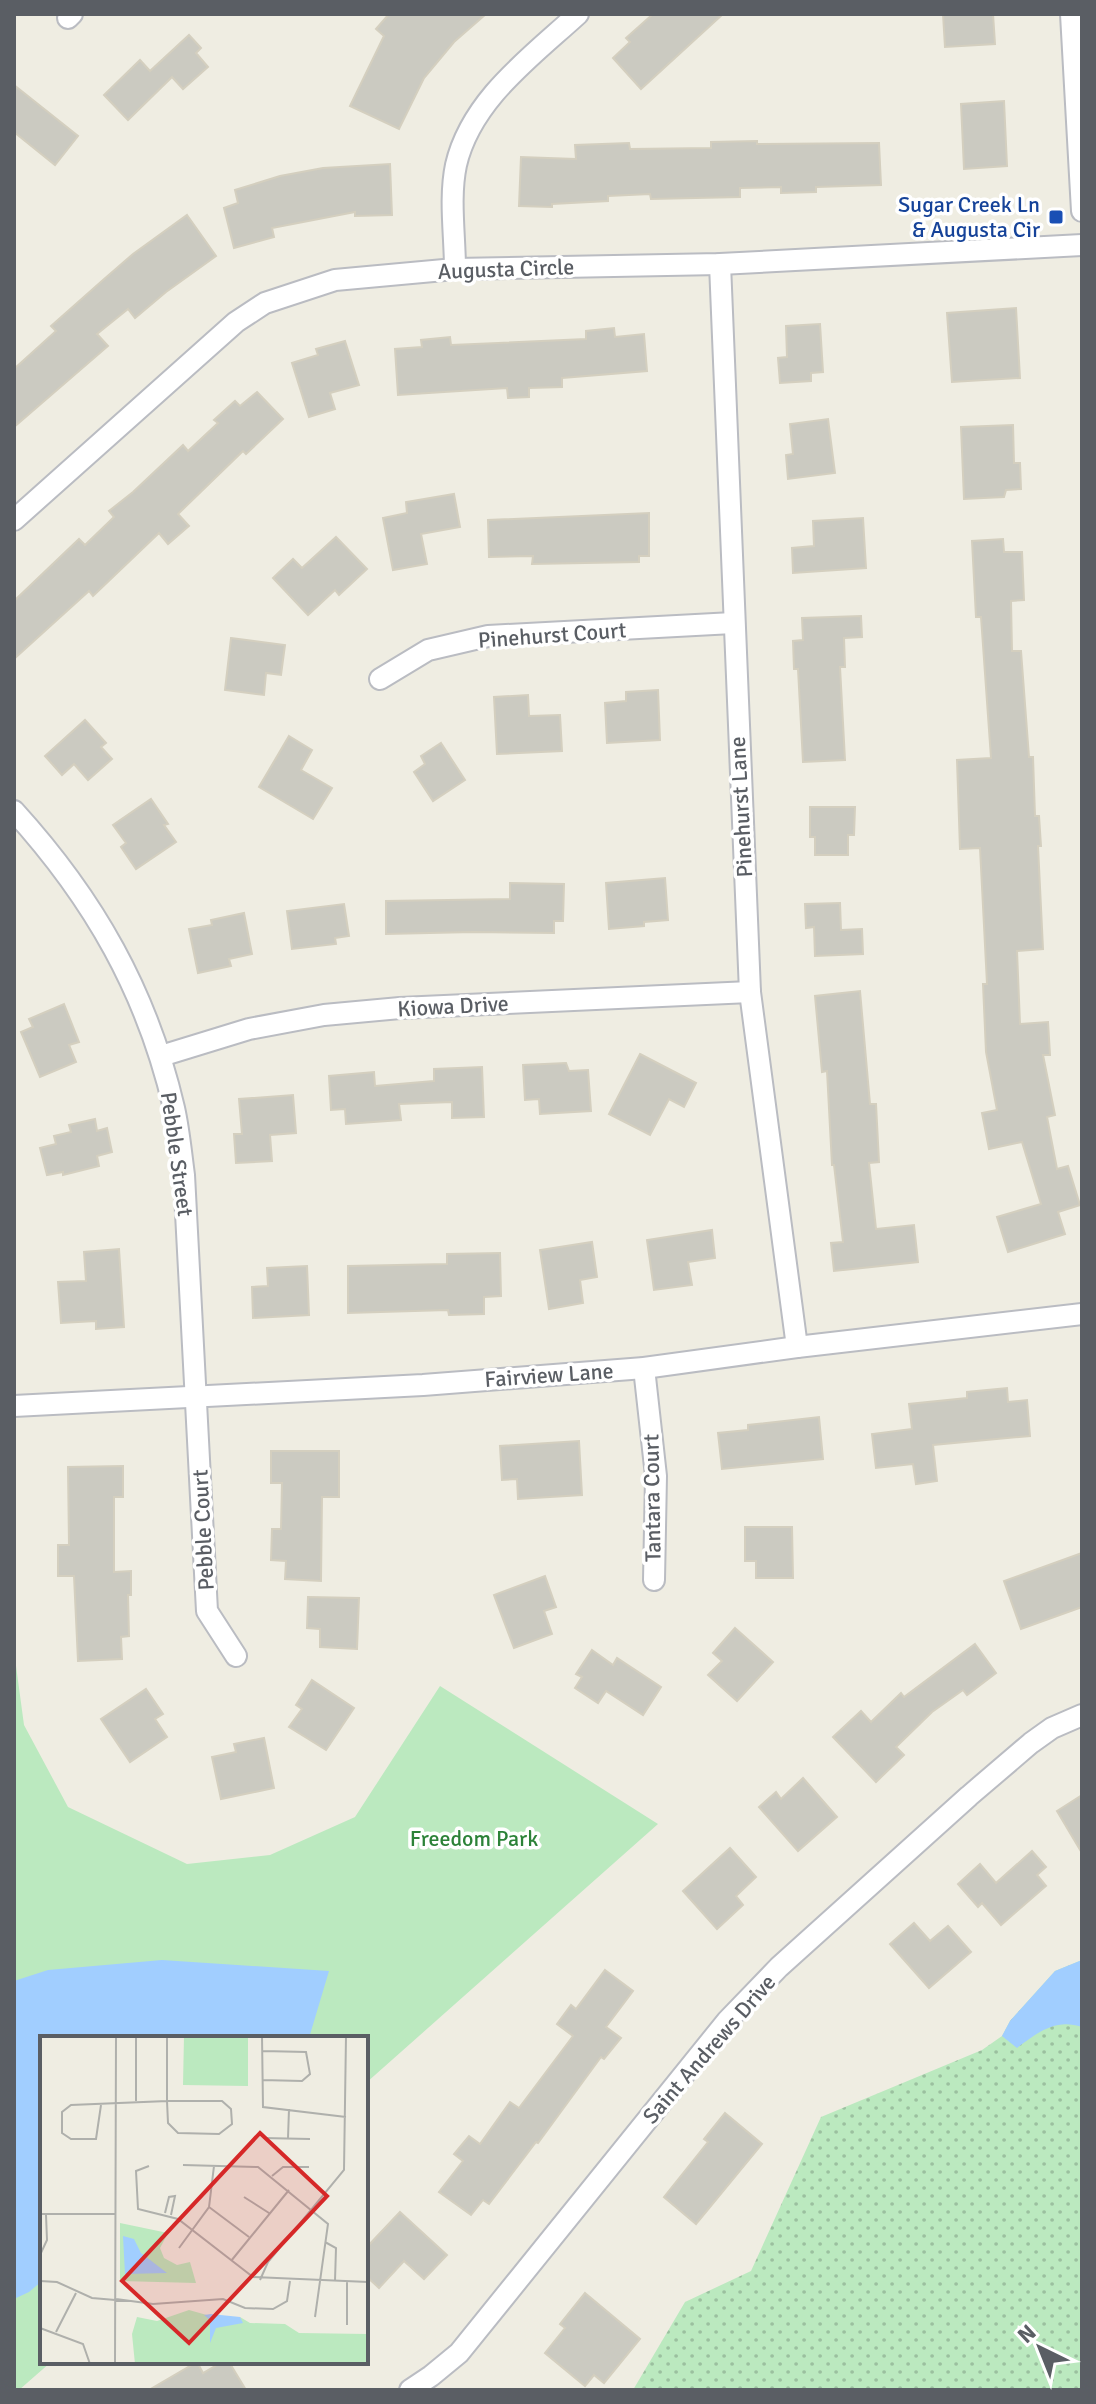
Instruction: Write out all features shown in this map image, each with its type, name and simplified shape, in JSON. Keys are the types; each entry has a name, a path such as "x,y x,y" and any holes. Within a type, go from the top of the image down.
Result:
{"street":[{"path":"455,269 454,188 456,166 466,133 486,102 578,14"},
{"path":"1071,14 1082,211"},
{"name":"Augusta Circle","path":"14,520 212,341 265,303 335,280 455,269 720,264 1082,245"},
{"name":"Pinehurst Lane","path":"720,264 750,992 797,1347"},
{"name":"Pinehurst Court","path":"380,679 428,650 488,636 733,623"},
{"name":"Pebble Street","path":"14,811 54,856 89,905 138,996 161,1056 175,1112 184,1175 196,1396"},
{"name":"Kiowa Drive","path":"161,1056 249,1029 324,1015 400,1008 750,992"},
{"name":"Fairview Lane","path":"14,1406 423,1385 644,1368 1082,1314"},
{"name":"Tantara Court","path":"644,1368 656,1476 654,1580"},
{"name":"Pebble Court","path":"196,1396 207,1611 236,1656"},
{"name":"Saint Andrews Drive","path":"410,2390 459,2353 727,2021 779,1967 1031,1743 1052,1728 1082,1715"}],"green space":[{"name":"Freedom Park","path":"14,1651 24,1725 68,1807 187,1864 270,1855 355,1817 440,1686 658,1824 368,2081 368,2036 40,2036 40,2364 49,2364 19,2390 14,2390"},
{"path":"1082,1960 1082,2390 633,2390 685,2302 751,2271 821,2117 982,2050 1002,2036 1010,2021 1055,1971"}],"water":[{"path":"162,1960 329,1971 310,2036 40,2036 40,2283 14,2299 14,1981 48,1970"},
{"path":"1082,1960 1082,2027 1056,2025 1017,2048 1002,2036 1010,2021 1055,1971"}],"building":[{"path":"389,14 486,14 454,42 424,78 399,129 350,106 384,36 376,29"},
{"path":"653,14 723,14 641,89 613,58 630,42 626,38"},
{"path":"943,14 993,14 995,44 945,47"},
{"path":"189,35 201,48 196,53 208,67 183,89 172,77 128,120 104,95 140,60 150,71"},
{"path":"14,85 78,136 55,165 14,132"},
{"path":"1004,101 1007,166 964,169 961,104"},
{"path":"757,141 757,144 879,143 881,185 816,187 816,192 781,193 781,187 740,188 740,197 651,199 650,194 608,196 608,201 552,204 552,207 519,206 521,157 576,159 575,145 629,143 630,149 711,148 711,142"},
{"path":"390,164 392,215 355,216 355,212 272,228 274,237 234,248 224,208 238,203 235,190 280,176 323,168"},
{"path":"187,215 216,256 135,318 128,309 97,334 108,346 14,427 14,369 56,331 51,326 133,254"},
{"path":"1016,308 1020,378 952,382 947,313"},
{"path":"820,324 823,372 811,373 811,381 780,383 778,358 787,357 786,326"},
{"path":"614,328 615,337 644,334 647,371 562,378 562,387 529,388 529,397 508,398 507,388 398,395 395,349 422,347 421,340 450,337 451,345 586,339 586,331"},
{"path":"345,341 359,385 330,393 335,409 309,417 292,363 318,355 316,349"},
{"path":"257,392 283,419 246,454 243,451 178,514 189,526 168,544 159,533 93,596 89,591 14,659 14,601 79,539 85,545 114,517 109,511 183,445 188,451 218,423 214,420 235,401 240,406"},
{"path":"828,419 835,473 788,479 786,455 793,454 790,424"},
{"path":"1013,425 1014,463 1020,463 1021,489 1006,490 1004,497 964,499 961,427"},
{"path":"454,494 460,527 421,534 427,564 393,570 383,518 407,513 406,502"},
{"path":"649,513 649,556 639,556 639,562 532,564 533,556 489,557 488,520"},
{"path":"863,518 866,568 793,573 792,548 814,546 813,521"},
{"path":"336,537 367,569 339,595 335,590 308,615 273,578 293,559 302,568"},
{"path":"1003,539 1004,552 1022,552 1024,600 1011,601 1012,651 1021,651 1029,757 1033,757 1035,816 1039,816 1041,846 1038,846 1043,949 1017,951 1020,1024 1048,1022 1050,1055 1043,1055 1055,1115 1047,1117 1057,1169 1068,1166 1080,1205 1058,1212 1065,1234 1008,1252 997,1217 1041,1204 1022,1142 989,1149 982,1113 997,1110 986,1052 983,984 987,984 980,848 960,849 957,760 991,758 981,617 976,617 972,541"},
{"path":"861,616 862,637 844,638 845,667 840,667 845,760 803,762 798,669 794,669 793,641 803,640 802,618"},
{"path":"231,638 285,645 281,675 266,673 264,695 225,690"},
{"path":"658,690 660,740 607,743 605,703 626,701 626,692"},
{"path":"528,695 529,716 560,715 562,751 497,754 494,697"},
{"path":"85,720 106,743 101,747 112,759 88,780 74,764 62,775 45,756"},
{"path":"289,736 312,750 301,770 332,788 313,819 259,787"},
{"path":"441,743 465,780 433,801 414,772 425,764 421,756"},
{"path":"151,799 176,842 136,869 121,847 126,843 113,825"},
{"path":"810,807 855,807 854,835 848,835 848,855 815,855 815,837 810,837"},
{"path":"665,878 668,920 609,929 606,883"},
{"path":"510,883 564,884 563,921 554,921 554,933 386,934 386,901 510,899"},
{"path":"840,903 841,930 862,929 863,954 815,956 814,927 806,928 805,904"},
{"path":"344,904 349,936 335,938 336,944 292,949 287,911"},
{"path":"244,913 252,954 229,959 231,966 198,973 189,929 212,925 211,920"},
{"path":"860,991 870,1104 876,1104 879,1162 869,1163 876,1229 914,1225 918,1262 834,1271 831,1243 843,1242 832,1165 827,1071 822,1072 815,996"},
{"path":"64,1004 79,1042 69,1045 76,1062 40,1077 21,1032 33,1027 29,1019"},
{"path":"640,1054 696,1083 684,1107 669,1099 650,1135 609,1114"},
{"path":"566,1063 569,1071 588,1070 591,1111 540,1114 539,1099 525,1100 523,1065"},
{"path":"482,1067 484,1117 452,1118 452,1102 399,1104 401,1120 346,1124 345,1109 331,1110 329,1076 374,1072 375,1086 434,1081 434,1069"},
{"path":"293,1095 296,1133 270,1135 272,1161 236,1163 234,1134 242,1134 239,1099"},
{"path":"95,1119 97,1131 107,1128 112,1152 97,1156 99,1166 63,1175 63,1172 47,1175 40,1148 56,1144 54,1136 71,1132 69,1125"},
{"path":"712,1230 715,1258 688,1262 692,1285 654,1290 647,1240"},
{"path":"592,1242 597,1277 580,1280 583,1303 549,1309 540,1250"},
{"path":"119,1249 124,1327 96,1329 96,1321 61,1323 58,1282 86,1281 84,1252"},
{"path":"500,1253 501,1296 484,1297 484,1314 449,1315 448,1310 348,1313 348,1266 447,1264 447,1254"},
{"path":"307,1266 309,1315 253,1318 252,1287 268,1286 267,1268"},
{"path":"1007,1388 1008,1402 1027,1400 1030,1436 933,1445 937,1481 916,1484 913,1464 876,1468 872,1434 912,1429 909,1404 967,1398 967,1392"},
{"path":"819,1417 823,1459 722,1469 718,1433 748,1430 748,1425"},
{"path":"579,1441 582,1495 518,1499 517,1479 502,1480 500,1446"},
{"path":"271,1451 339,1451 339,1497 322,1497 321,1581 285,1579 286,1561 271,1560 272,1529 281,1529 282,1483 271,1483"},
{"path":"123,1466 123,1497 114,1497 114,1572 131,1571 129,1636 121,1637 122,1659 78,1661 74,1576 58,1576 58,1545 69,1545 68,1467"},
{"path":"745,1527 792,1527 793,1578 756,1578 756,1561 745,1561"},
{"path":"1082,1553 1082,1607 1021,1629 1004,1581"},
{"path":"545,1576 556,1607 544,1611 552,1634 514,1648 494,1595"},
{"path":"308,1597 359,1598 357,1649 320,1647 320,1629 307,1628"},
{"path":"735,1628 773,1662 737,1701 708,1675 722,1661 713,1653"},
{"path":"975,1644 996,1673 967,1695 963,1690 932,1712 896,1747 904,1755 876,1782 833,1737 861,1711 871,1722 901,1693 904,1697"},
{"path":"592,1650 613,1665 617,1658 661,1687 643,1715 606,1691 598,1703 575,1688 582,1677 576,1674"},
{"path":"312,1680 354,1708 326,1750 289,1727 302,1709 296,1705"},
{"path":"146,1689 163,1714 155,1719 167,1737 130,1762 101,1719"},
{"path":"264,1738 274,1788 221,1799 212,1757 236,1752 234,1744"},
{"path":"803,1778 837,1817 798,1851 759,1807 776,1792 781,1799"},
{"path":"1082,1795 1082,1853 1057,1811"},
{"path":"730,1848 756,1877 736,1896 743,1905 717,1929 683,1891"},
{"path":"1032,1851 1046,1867 1037,1875 1046,1886 1001,1925 982,1903 978,1907 958,1884 980,1864 996,1883"},
{"path":"914,1923 930,1941 948,1926 971,1952 929,1988 890,1944"},
{"path":"605,1970 633,1991 606,2027 621,2038 604,2059 601,2057 489,2204 483,2200 471,2215 439,2192 463,2161 454,2154 469,2136 480,2144 510,2102 519,2108 573,2036 557,2024 571,2005 576,2009"},
{"path":"725,2113 762,2144 696,2224 664,2197 708,2142 704,2139"},
{"path":"400,2212 447,2255 424,2279 404,2261 379,2288 368,2278 368,2246"},
{"path":"585,2293 640,2339 604,2383 594,2375 585,2386 545,2353 565,2328 560,2324"},
{"path":"194,2364 198,2364 203,2373 219,2364 230,2364 246,2390 149,2390"}],"place":[{"name":"Sugar Creek Ln & Augusta Cir","path":"1056,217"}]}
